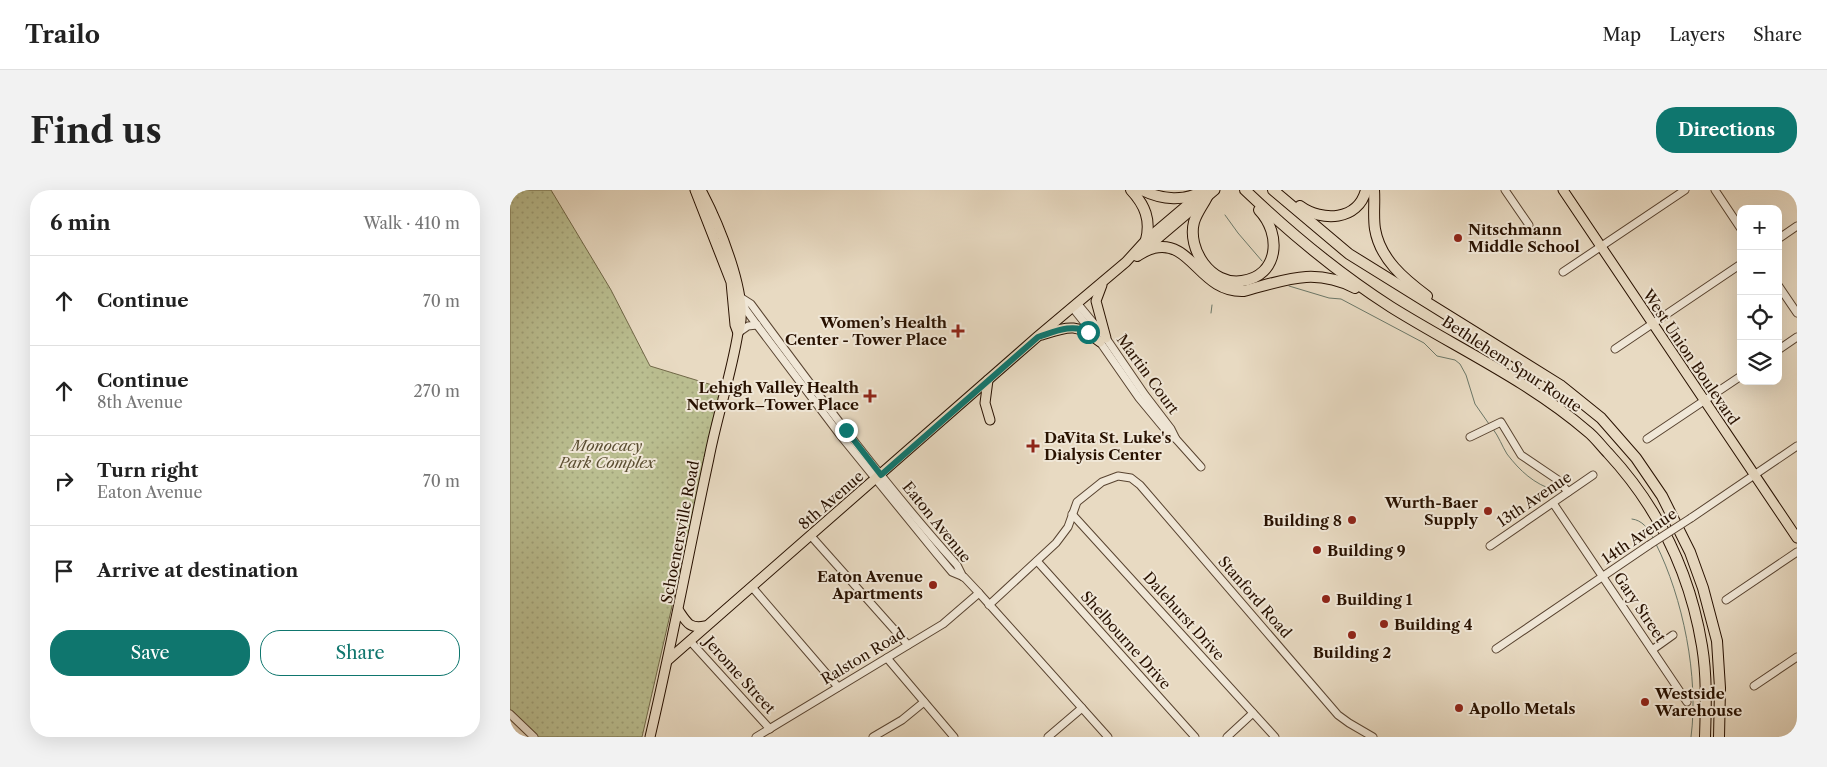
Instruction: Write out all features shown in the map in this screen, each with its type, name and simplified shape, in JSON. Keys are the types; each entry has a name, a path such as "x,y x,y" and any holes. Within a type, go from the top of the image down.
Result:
{"highway":[{"path":"1131,190 1138,197 1149,222 1143,248 1170,247 1178,250 1193,262 1206,277 1220,286 1229,290 1244,291 1294,278 1322,276 1344,282 1391,307"},
{"path":"1142,190 1152,194 1176,198 1208,191"},
{"path":"1208,191 1194,223 1194,242 1196,248 1201,259 1212,272 1230,281 1242,281 1261,273 1270,263 1273,256 1274,242 1272,230 1265,216 1240,190"},
{"name":"Bethlehem Spur Route","path":"1245,190 1308,248 1391,307 1540,396 1588,431 1627,473 1654,512 1678,559 1692,598 1702,647 1706,696 1705,737"},
{"name":"Bethlehem Spur Route","path":"1273,190 1349,254 1481,334 1560,385 1601,418 1636,458 1662,496 1690,552 1703,588 1717,641 1720,688 1719,737"},
{"path":"1280,190 1302,208 1317,215 1329,217 1340,216 1352,211 1360,204 1366,190"},
{"path":"1374,190 1377,237 1383,252 1391,263 1411,283 1481,334"}],"main road":[{"name":"Schoenersville Road","path":"695,190 730,282 735,325 738,333"},
{"name":"Schoenersville Road","path":"650,737 679,611 711,446 741,326 742,310 737,280 709,204 701,190"},
{"name":"West Union Boulevard","path":"1563,190 1797,538"},
{"name":"8th Avenue","path":"668,660 1074,305 1208,191"},
{"path":"1103,340 1096,301 1104,280"},
{"path":"1038,337 1065,329 1076,328 1103,340"},
{"path":"988,380 985,403 990,420"},
{"path":"679,611 691,626 696,628 706,626"}],"street":[{"path":"1505,190 1529,225"},
{"path":"1563,272 1685,190"},
{"path":"1715,190 1737,223"},
{"path":"1782,236 1797,226"},
{"path":"1615,349 1737,267"},
{"name":"Eaton Avenue","path":"730,282 757,325 878,477 957,565 964,578 1108,737"},
{"path":"1782,291 1797,313"},
{"name":"Eaton Avenue","path":"740,297 751,304 878,477"},
{"name":"Martin Court","path":"1074,305 1171,429 1176,439 1201,467"},
{"path":"738,333 748,326 757,325"},
{"path":"1782,347 1797,337"},
{"path":"1647,439 1737,379"},
{"path":"1470,437 1498,424 1522,455 1558,480 1568,492"},
{"name":"14th Avenue","path":"1496,649 1797,446"},
{"name":"13th Avenue","path":"1490,546 1593,475"},
{"name":"Stanford Road","path":"1072,514 1077,502 1102,482 1118,476 1130,478 1140,485 1338,715 1372,737"},
{"name":"Gary Street","path":"1553,503 1687,702"},
{"path":"989,605 1064,534 1072,514"},
{"name":"Dalehurst Drive","path":"1072,514 1275,737"},
{"path":"811,536 908,646"},
{"path":"1726,600 1797,552"},
{"name":"Shelbourne Drive","path":"1036,561 1195,737"},
{"path":"752,587 838,687"},
{"name":"Ralston Road","path":"756,737 943,624 978,593"},
{"path":"1652,650 1674,635"},
{"name":"Jerome Street","path":"690,641 770,729"},
{"path":"1754,686 1797,657"},
{"path":"887,658 954,737"},
{"path":"874,737 902,720 924,702"},
{"path":"1048,737 1082,708"},
{"path":"1227,737 1253,713"},
{"path":"510,714 534,737"}],"green space":[{"name":"Monocacy Park Complex","path":"510,190 551,190 611,290 650,366 722,388 642,737 535,737 510,714"}],"waterway":[{"path":"1225,215 1262,261"},
{"path":"1289,286 1329,298 1341,299 1424,343 1437,356 1455,360 1460,364 1466,375 1475,404 1489,424"},
{"path":"1211,313 1212,305"},
{"path":"1493,429 1507,454 1517,466 1540,484 1554,490"},
{"path":"1632,519 1639,521 1645,526 1653,538"},
{"path":"1656,544 1674,588 1687,638 1693,689 1691,737"}],"place":[{"name":"Nitschmann Middle School","path":"1458,238"},
{"name":"Women’s Health Center - Tower Place","path":"958,331"},
{"name":"Lehigh Valley Health Network–Tower Place","path":"870,396"},
{"name":"DaVita St. Luke's Dialysis Center","path":"1033,446"},
{"name":"Wurth-Baer Supply","path":"1488,511"},
{"name":"Building 8","path":"1352,520"},
{"name":"Building 9","path":"1317,550"},
{"name":"Eaton Avenue Apartments","path":"933,585"},
{"name":"Building 1","path":"1326,599"},
{"name":"Building 4","path":"1384,624"},
{"name":"Building 2","path":"1352,635"},
{"name":"Westside Warehouse","path":"1645,702"},
{"name":"Apollo Metals","path":"1459,708"}],"route":[{"path":"846,430 881,475 1038,337 1071,328 1082,329 1088,332"}]}
